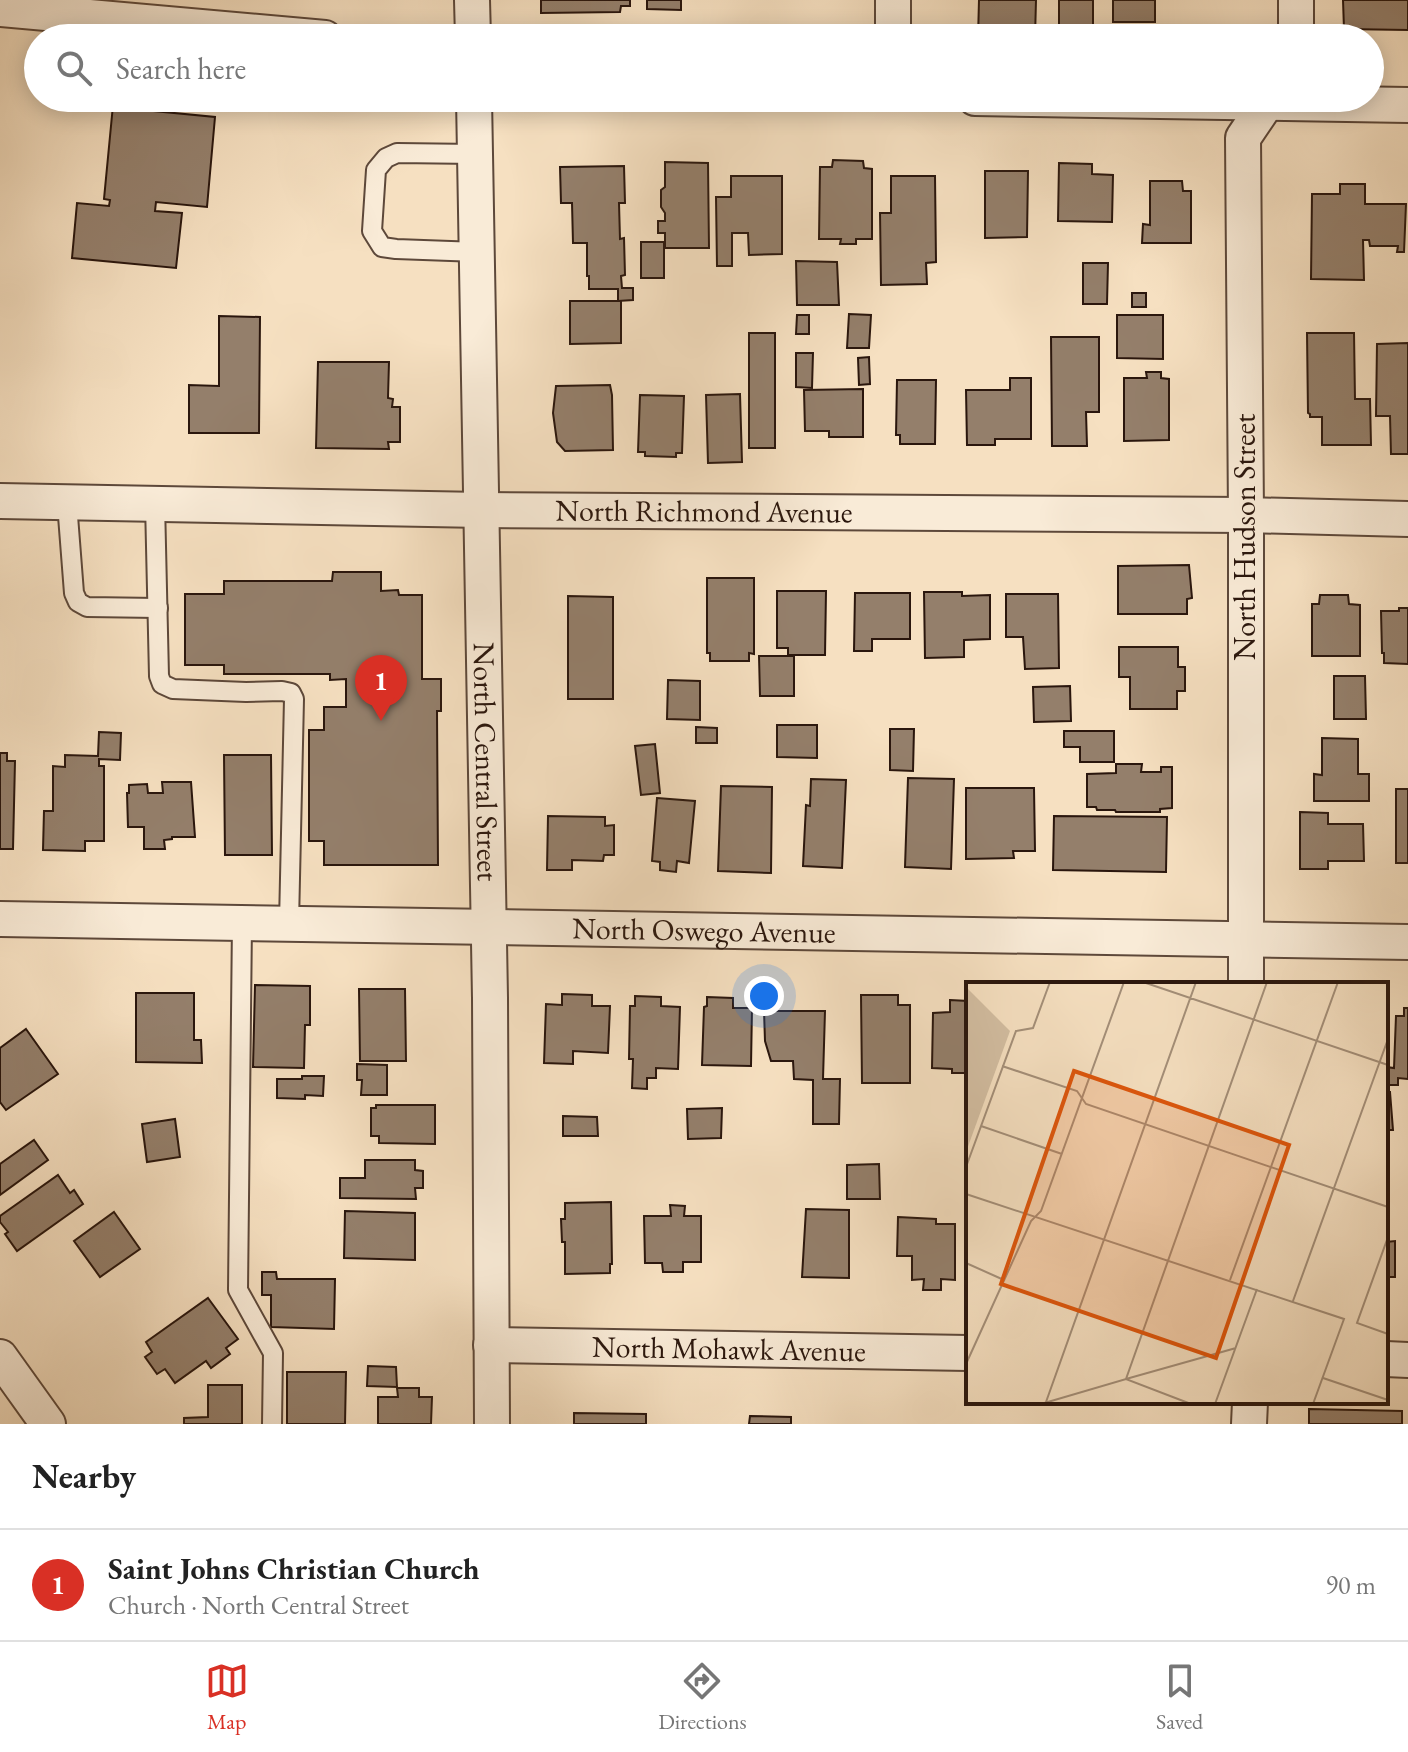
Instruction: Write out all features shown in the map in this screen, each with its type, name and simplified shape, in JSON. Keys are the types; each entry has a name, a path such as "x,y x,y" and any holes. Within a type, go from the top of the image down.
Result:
{"street":[{"path":"472,0 473,24"},
{"path":"893,0 893,24"},
{"path":"1296,0 1296,24"},
{"path":"20,7 187,24"},
{"path":"1384,104 1408,105"},
{"name":"North Central Street","path":"474,112 489,926 492,1424"},
{"name":"North Hudson Street","path":"1246,982 1243,138 1260,112"},
{"name":"North Richmond Avenue","path":"0,501 482,510 1246,515 1408,519"},
{"name":"North Oswego Avenue","path":"0,919 1408,942"},
{"name":"North Mohawk Avenue","path":"491,1345 966,1353"},
{"path":"0,1357 48,1424"},
{"path":"1388,1359 1408,1360"},
{"path":"1249,1424 1250,1404"}],"lane":[{"path":"476,154 397,153 386,158 376,170 372,231 382,247 478,252"},
{"path":"67,503 74,593 78,602 87,607 158,608"},
{"path":"155,503 159,676 162,684 173,689 282,691 291,693 294,699 289,923"},
{"path":"242,922 238,1290 273,1353 272,1424"}],"building":[{"path":"541,0 630,0 630,6 621,6 620,12 541,13"},
{"path":"647,0 681,0 681,10 647,9"},
{"path":"979,0 1036,0 1035,24 978,24"},
{"path":"1059,0 1093,0 1093,24 1059,24"},
{"path":"1113,0 1155,0 1155,22 1113,22"},
{"path":"1343,0 1408,0 1408,30 1384,30 1384,24 1344,24"},
{"path":"112,112 164,112 215,117 207,207 156,202 155,211 182,213 176,268 72,258 77,203 109,206 110,200 104,199"},
{"path":"833,160 863,161 864,168 872,169 872,239 856,239 856,244 840,244 841,239 819,239 820,167 832,167"},
{"path":"665,162 708,163 709,248 665,248 665,233 658,233 658,221 665,221 661,190 665,187"},
{"path":"1059,163 1092,164 1092,174 1113,175 1112,222 1058,221"},
{"path":"624,166 625,203 619,203 620,239 624,238 625,275 621,276 622,288 633,288 633,300 618,301 618,289 589,289 587,243 573,243 572,203 561,203 560,167"},
{"path":"985,171 1028,171 1027,237 985,238"},
{"path":"731,176 782,176 782,254 749,255 748,233 732,233 732,266 717,266 716,197 731,197"},
{"path":"891,176 935,176 936,262 926,263 927,284 881,285 880,213 891,213"},
{"path":"1150,181 1182,181 1183,191 1191,191 1191,243 1142,243 1143,224 1150,225"},
{"path":"1340,184 1365,184 1365,204 1406,204 1404,252 1397,252 1398,246 1370,246 1369,240 1363,240 1364,280 1311,279 1312,194 1340,194"},
{"path":"641,242 664,242 664,278 641,278"},
{"path":"796,261 837,262 839,305 797,305"},
{"path":"1083,263 1108,263 1107,304 1083,304"},
{"path":"1132,293 1146,293 1146,307 1132,307"},
{"path":"570,301 621,301 621,343 570,344"},
{"path":"849,314 871,315 869,348 847,348"},
{"path":"797,315 809,315 809,334 796,334"},
{"path":"1117,315 1163,315 1163,359 1117,358"},
{"path":"219,316 260,317 259,433 189,433 189,385 219,386"},
{"path":"749,333 775,333 775,448 749,448"},
{"path":"1307,333 1354,333 1355,399 1370,399 1371,445 1322,445 1322,417 1310,417 1308,413"},
{"path":"1051,337 1099,337 1099,412 1086,412 1087,446 1052,446"},
{"path":"1408,343 1408,454 1391,454 1390,416 1376,416 1377,344"},
{"path":"796,353 813,353 812,388 796,387"},
{"path":"869,357 870,384 859,385 858,358"},
{"path":"318,362 389,362 388,398 393,399 392,407 400,407 400,442 388,442 389,449 316,448"},
{"path":"1146,372 1161,372 1161,378 1169,379 1169,440 1124,441 1124,378 1147,378"},
{"path":"1010,378 1031,378 1031,439 995,439 995,445 967,445 966,390 1010,390"},
{"path":"897,380 936,380 935,444 900,444 900,435 896,435"},
{"path":"610,385 613,450 565,451 557,442 553,413 556,386"},
{"path":"863,389 863,437 829,437 829,431 805,431 804,390"},
{"path":"740,394 742,462 708,463 706,395"},
{"path":"640,395 684,396 682,453 676,453 676,457 645,456 645,452 638,452"},
{"path":"1189,565 1192,598 1187,599 1187,614 1118,614 1118,566"},
{"path":"333,572 381,572 381,591 398,590 399,595 422,595 422,679 441,679 441,711 437,711 438,865 324,865 324,841 309,841 309,730 324,730 324,707 346,707 346,679 330,680 330,674 224,674 224,665 185,665 185,594 224,594 224,581 332,581"},
{"path":"707,578 754,578 754,654 749,653 749,661 710,661 710,653 707,653"},
{"path":"777,591 826,591 825,655 788,655 788,648 777,648"},
{"path":"924,592 990,595 990,639 964,640 964,657 925,658"},
{"path":"855,593 910,593 910,639 872,639 872,651 854,651"},
{"path":"1006,594 1058,594 1059,668 1025,669 1023,637 1006,637"},
{"path":"1320,595 1348,595 1349,604 1360,605 1360,656 1312,656 1312,604 1319,604"},
{"path":"568,596 613,597 613,699 568,699"},
{"path":"1399,608 1408,608 1408,664 1384,663 1381,611 1399,611"},
{"path":"1119,647 1178,647 1178,667 1185,667 1185,691 1177,691 1177,709 1130,709 1130,677 1119,677"},
{"path":"759,656 794,656 794,696 760,696"},
{"path":"1334,676 1365,676 1366,719 1334,719"},
{"path":"668,680 700,681 700,720 667,719"},
{"path":"1070,686 1071,721 1034,722 1033,687"},
{"path":"777,725 817,725 817,758 777,757"},
{"path":"696,727 717,728 717,743 696,743"},
{"path":"890,729 914,729 913,771 890,770"},
{"path":"1064,731 1114,731 1114,762 1080,762 1080,747 1064,747"},
{"path":"99,732 121,733 120,760 99,759 99,766 104,766 104,841 85,841 85,851 43,850 44,811 53,811 53,766 65,767 65,755 98,756"},
{"path":"1322,738 1358,739 1358,774 1369,774 1369,801 1314,801 1314,774 1322,775"},
{"path":"655,744 660,793 641,795 635,746"},
{"path":"0,753 7,753 7,761 15,761 13,849 0,849"},
{"path":"224,755 271,755 272,855 225,855"},
{"path":"1116,764 1142,764 1141,772 1161,772 1161,767 1172,767 1172,808 1160,809 1160,812 1116,812 1087,807 1087,774 1116,773"},
{"path":"908,778 954,779 951,869 905,867"},
{"path":"811,779 846,780 842,868 803,866 806,805 810,806"},
{"path":"162,782 191,782 195,837 172,837 164,840 165,849 144,849 144,827 128,827 129,785 147,784 148,793 163,793"},
{"path":"721,786 772,787 771,873 718,871"},
{"path":"966,788 1034,788 1035,851 1013,851 1014,858 966,859"},
{"path":"1396,789 1408,789 1408,863 1396,863"},
{"path":"657,798 695,801 689,863 677,861 676,872 660,870 660,862 652,861"},
{"path":"1300,812 1328,813 1328,824 1363,824 1364,861 1328,861 1328,869 1300,869"},
{"path":"548,816 605,817 605,826 614,825 614,855 604,855 603,861 572,860 572,870 547,870"},
{"path":"1054,816 1167,817 1166,872 1053,870"},
{"path":"255,985 310,986 310,1025 305,1025 304,1068 253,1067"},
{"path":"359,989 405,989 406,1061 360,1061"},
{"path":"136,993 194,993 194,1040 201,1040 202,1063 136,1062"},
{"path":"562,994 592,995 592,1006 610,1006 608,1053 573,1051 573,1064 544,1063 546,1004 562,1005"},
{"path":"861,995 898,995 898,1005 910,1005 910,1083 862,1083"},
{"path":"635,996 661,997 661,1006 680,1007 678,1069 656,1068 656,1078 647,1078 647,1089 632,1088 630,1006 635,1006"},
{"path":"707,997 733,998 733,1008 752,1008 751,1066 702,1065"},
{"path":"950,1000 966,1001 966,1073 932,1068 933,1013 950,1012"},
{"path":"1404,1008 1408,1008 1408,1079 1398,1078 1398,1085 1388,1085 1388,1067 1394,1068 1396,1016 1404,1016"},
{"path":"764,1011 825,1011 823,1079 840,1079 839,1124 813,1124 813,1080 794,1079 793,1061 771,1061 765,1041"},
{"path":"26,1029 58,1074 6,1110 0,1102 0,1048"},
{"path":"357,1064 387,1065 387,1095 361,1095 362,1080 357,1080"},
{"path":"302,1076 324,1076 323,1096 277,1098 277,1079 302,1079"},
{"path":"1388,1092 1390,1092 1393,1130 1388,1130"},
{"path":"376,1105 435,1105 435,1144 379,1143 379,1136 371,1136 371,1108 376,1108"},
{"path":"722,1108 721,1138 688,1139 687,1109"},
{"path":"563,1116 597,1117 598,1136 563,1136"},
{"path":"175,1119 180,1157 147,1162 142,1124"},
{"path":"34,1140 48,1160 0,1195 0,1164"},
{"path":"365,1160 415,1160 415,1170 423,1171 423,1188 415,1188 416,1199 340,1198 340,1178 365,1178"},
{"path":"879,1164 880,1199 847,1199 847,1165"},
{"path":"58,1175 70,1193 74,1190 83,1204 17,1251 5,1234 8,1232 0,1222 0,1216"},
{"path":"611,1202 610,1273 565,1274 561,1219 565,1219 565,1203"},
{"path":"670,1205 685,1206 684,1216 701,1216 701,1262 683,1262 683,1272 663,1272 662,1263 645,1263 644,1216 671,1216"},
{"path":"806,1209 849,1210 849,1278 802,1277"},
{"path":"345,1211 415,1213 415,1260 344,1258"},
{"path":"114,1212 140,1249 100,1277 74,1241"},
{"path":"898,1217 936,1219 936,1224 955,1224 955,1280 941,1279 941,1290 923,1290 924,1279 912,1280 912,1256 897,1256"},
{"path":"1395,1241 1395,1277 1388,1277 1388,1242"},
{"path":"262,1272 276,1272 277,1279 335,1279 334,1329 271,1327 271,1295 262,1295"},
{"path":"208,1298 238,1339 226,1348 230,1354 211,1368 206,1361 175,1383 165,1369 157,1374 145,1357 152,1352 146,1342"},
{"path":"368,1366 396,1367 397,1387 367,1386"},
{"path":"287,1372 346,1372 345,1424 287,1424"},
{"path":"208,1385 242,1385 242,1424 184,1424 184,1418 208,1417"},
{"path":"397,1388 419,1388 419,1397 432,1397 431,1424 378,1424 378,1397 398,1397"},
{"path":"1309,1409 1402,1411 1402,1424 1309,1424"},
{"path":"574,1413 646,1414 646,1424 574,1424"},
{"path":"750,1416 791,1417 791,1424 749,1424"}],"place":[{"name":"Saint Johns Christian Church","path":"381,721"}]}
